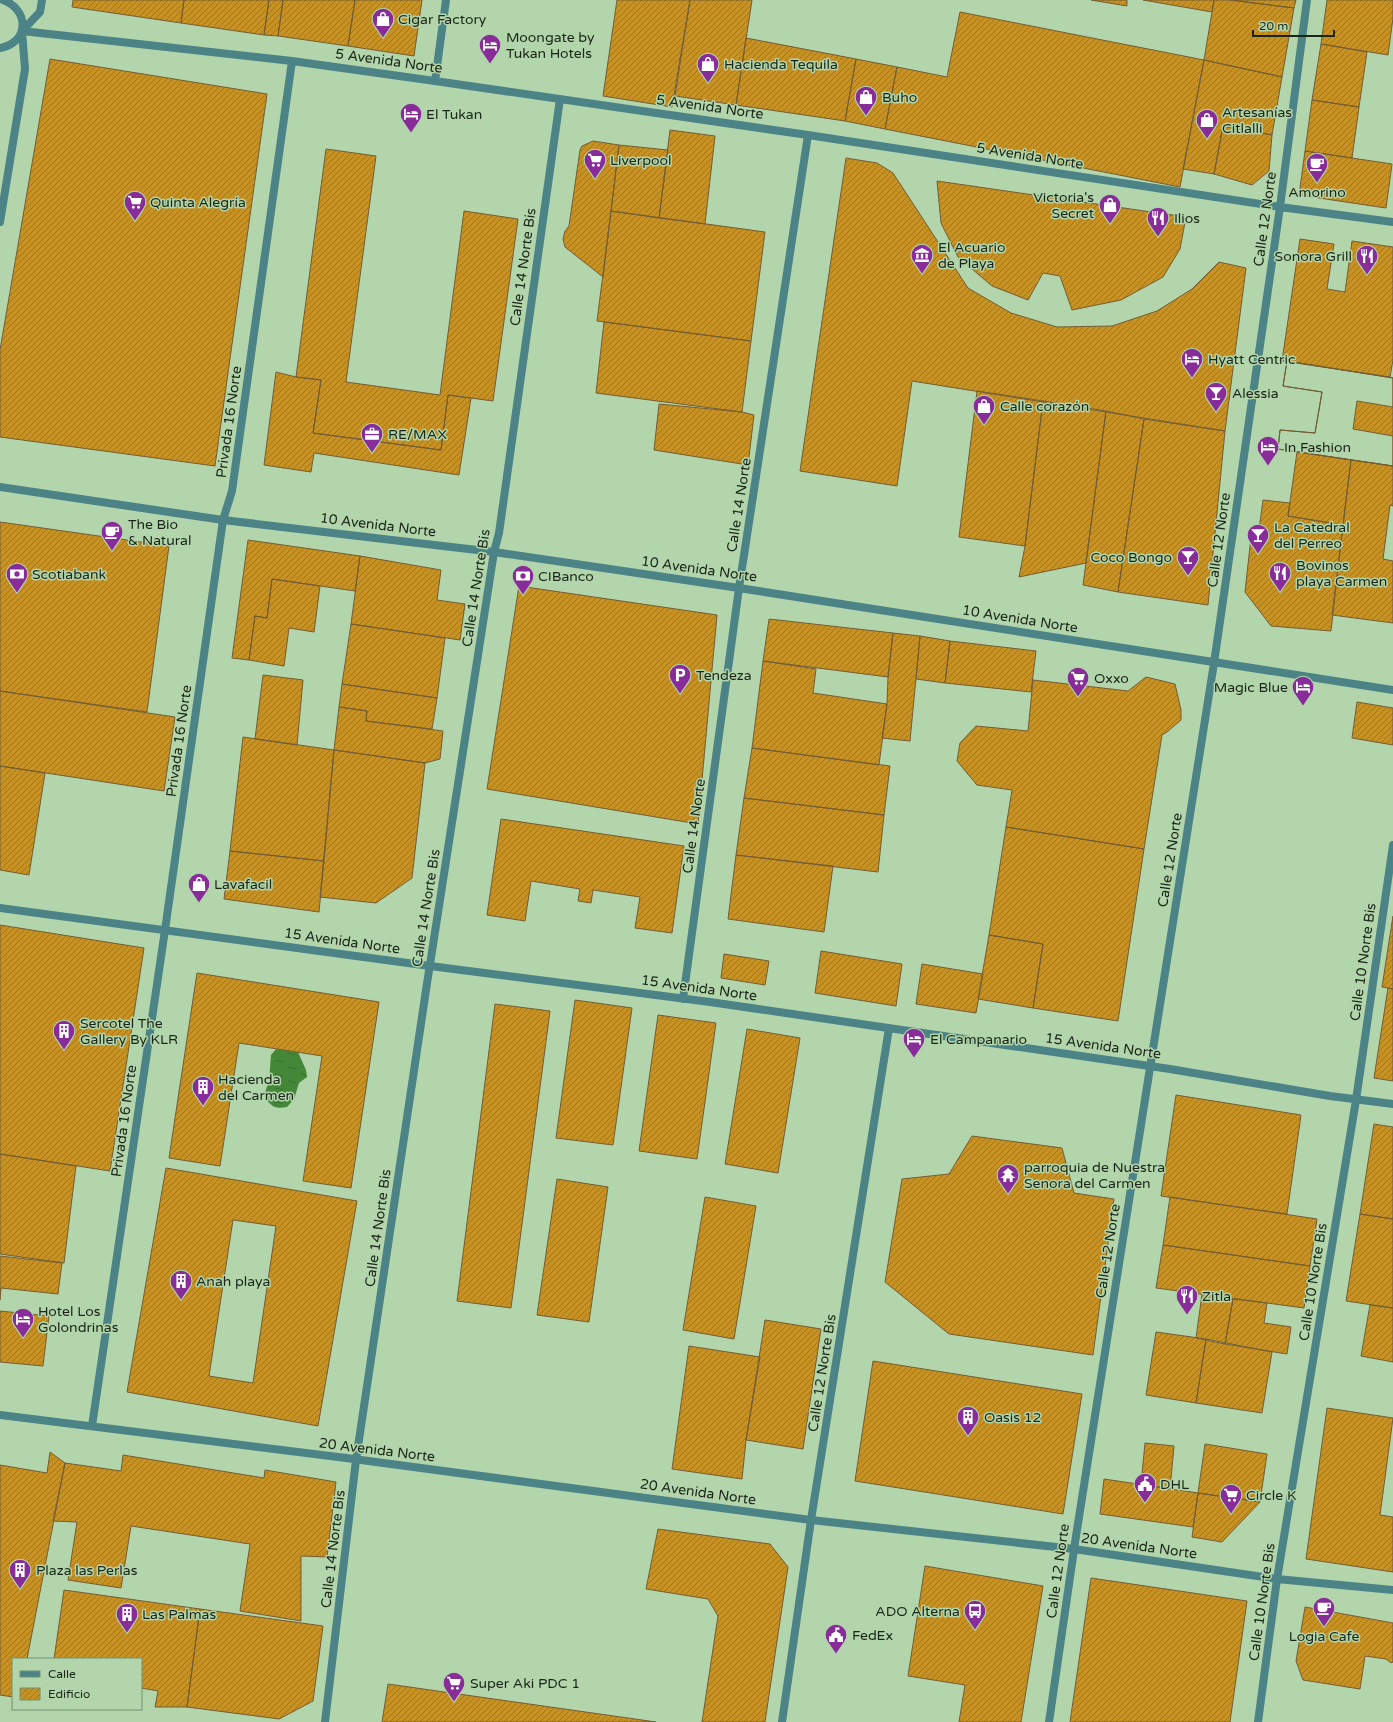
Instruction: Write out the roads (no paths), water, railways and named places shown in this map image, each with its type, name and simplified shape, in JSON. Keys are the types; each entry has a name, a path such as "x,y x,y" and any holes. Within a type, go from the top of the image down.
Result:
{"street":[{"path":"0,222 25,69 22,31 23,23 21,15 17,8 3,0"},
{"path":"0,48 13,43 18,38 22,31 40,12 42,0"},
{"path":"435,81 446,0"},
{"name":"Calle 12 Norte","path":"1049,1722 1074,1549 1214,663 1280,207 1307,0"},
{"name":"5 Avenida Norte","path":"22,31 292,61 808,135 1280,207 1393,222"},
{"name":"Privada 16 Norte","path":"92,1426 165,930 223,520 232,491 292,61"},
{"name":"Calle 14 Norte Bis","path":"325,1722 356,1460 430,966 494,552 499,533 560,99"},
{"name":"Calle 14 Norte","path":"683,999 739,588 808,135"},
{"name":"10 Avenida Norte","path":"0,486 223,520 494,552 739,588 1393,690"},
{"name":"Calle 10 Norte Bis","path":"1258,1722 1277,1580 1356,1100 1393,845"},
{"name":"15 Avenida Norte","path":"0,908 683,999 1150,1066 1356,1100 1393,1104"},
{"name":"Calle 12 Norte Bis","path":"782,1722 811,1520 889,1028"},
{"name":"20 Avenida Norte","path":"0,1415 811,1520 1074,1549 1277,1580 1393,1590"}],"water":[{"path":"276,1049 298,1052 306,1070 307,1077 299,1083 294,1099 287,1107 279,1108 271,1105 264,1095 269,1081 271,1055"}],"place":[{"name":"Cigar Factory","path":"383,38"},
{"name":"Moongate by Tukan Hotels","path":"490,64"},
{"name":"Hacienda Tequila","path":"708,84"},
{"name":"Buho","path":"866,116"},
{"name":"El Tukan","path":"411,134"},
{"name":"Artesanías Citlalli","path":"1207,140"},
{"name":"Liverpool","path":"595,180"},
{"name":"Amorino","path":"1317,184"},
{"name":"Quinta Alegría","path":"135,222"},
{"name":"Victoria's Secret","path":"1110,224"},
{"name":"Ilios","path":"1158,238"},
{"name":"El Acuario de Playa","path":"922,274"},
{"name":"Sonora Grill","path":"1367,276"},
{"name":"Hyatt Centric","path":"1192,378"},
{"name":"Alessia","path":"1216,412"},
{"name":"Calle corazón","path":"984,426"},
{"name":"RE/MAX","path":"372,454"},
{"name":"In Fashion","path":"1268,466"},
{"name":"The Bio & Natural","path":"112,552"},
{"name":"La Catedral del Perreo","path":"1258,554"},
{"name":"Coco Bongo","path":"1188,576"},
{"name":"Bovinos playa Carmen","path":"1280,592"},
{"name":"Scotiabank","path":"17,594"},
{"name":"CIBanco","path":"523,596"},
{"name":"Tendeza","path":"680,694"},
{"name":"Oxxo","path":"1078,698"},
{"name":"Magic Blue","path":"1303,706"},
{"name":"Lavafacil","path":"199,904"},
{"name":"Sercotel The Gallery By KLR","path":"64,1050"},
{"name":"El Campanario","path":"914,1058"},
{"name":"Hacienda del Carmen","path":"203,1106"},
{"name":"parroquia de Nuestra Senora del Carmen","path":"1008,1194"},
{"name":"Anah playa","path":"181,1300"},
{"name":"Zitla","path":"1187,1316"},
{"name":"Hotel Los Golondrinas","path":"23,1338"},
{"name":"Oasis 12","path":"968,1436"},
{"name":"DHL","path":"1145,1504"},
{"name":"Circle K","path":"1231,1514"},
{"name":"Plaza las Perlas","path":"20,1590"},
{"name":"Logia Cafe","path":"1324,1628"},
{"name":"ADO Alterna","path":"975,1630"},
{"name":"Las Palmas","path":"127,1634"},
{"name":"FedEx","path":"836,1654"},
{"name":"Super Aki PDC 1","path":"454,1702"}]}
